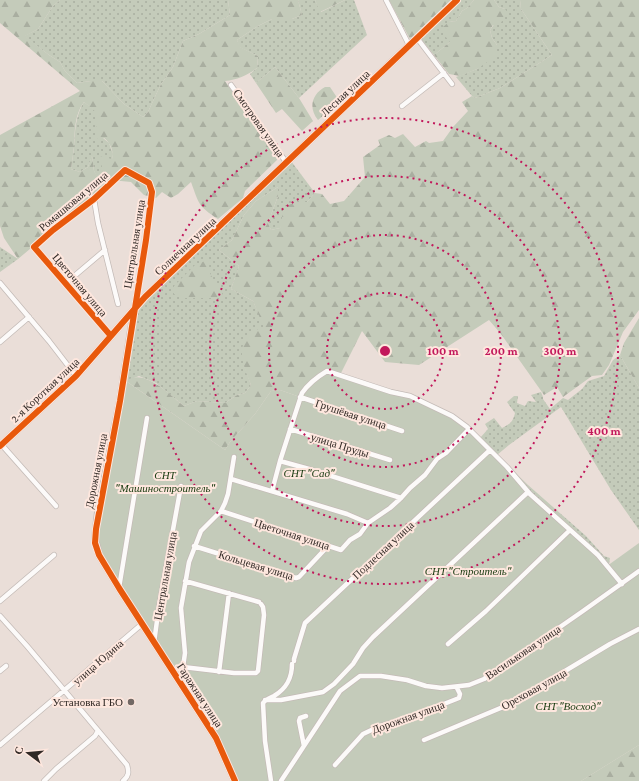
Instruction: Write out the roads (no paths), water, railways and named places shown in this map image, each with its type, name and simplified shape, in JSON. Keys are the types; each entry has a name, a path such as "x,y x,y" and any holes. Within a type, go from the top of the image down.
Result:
{"street":[{"path":"386,0 410,45"},
{"path":"452,84 417,38 457,0"},
{"name":"Лесная улица","path":"234,213 417,38"},
{"path":"402,106 444,73"},
{"name":"Смотровая улица","path":"231,85 286,162"},
{"name":"Ромашковая улица","path":"34,247 53,230 94,199 125,170"},
{"name":"Центральная улица","path":"125,170 149,183 152,192 146,240 134,311"},
{"path":"94,199 98,222 118,304"},
{"name":"Солнечная улица","path":"134,311 145,297 234,213"},
{"name":"Цветочная улица","path":"34,247 111,336"},
{"path":"66,284 105,250"},
{"path":"0,283 76,376"},
{"name":"2-я Короткая улица","path":"1,445 76,376 134,311"},
{"name":"Дорожная улица","path":"134,311 120,401 98,512 95,539 99,555 142,624"},
{"path":"0,342 29,317"},
{"path":"119,327 125,327 130,333"},
{"path":"272,491 300,397 307,385 327,371 391,392 410,396 452,416 469,429 528,492 598,555 622,584"},
{"name":"Грушёвая улица","path":"300,397 402,430"},
{"path":"119,588 147,418"},
{"path":"231,479 347,514 368,523 390,508 401,498 424,475 437,459 446,453 469,429"},
{"name":"улица Пруды","path":"290,430 390,460"},
{"path":"1,445 56,506"},
{"name":"Подлесная улица","path":"265,700 281,691 291,678 293,662 305,624 490,450"},
{"path":"185,581 260,603 263,607 264,615 258,671 256,673 219,672 183,667 185,653 182,608 185,581 189,562 201,531 221,511 228,494 234,457"},
{"path":"280,461 401,498"},
{"name":"Центральная улица","path":"154,643 181,486"},
{"path":"271,781 265,741 263,703 265,700 281,700 324,692 353,664 363,648 373,637 528,492"},
{"name":"Цветочная улица","path":"221,511 341,550 350,540 360,534 368,523"},
{"path":"448,644 486,611 570,530"},
{"name":"Кольцевая улица","path":"194,546 299,578 328,546"},
{"path":"0,601 54,555"},
{"name":"Васильковая улица","path":"281,781 340,691 360,676 381,676 442,688 457,688 484,679 639,571"},
{"path":"219,672 230,593"},
{"path":"0,616 65,691 126,765 129,772 123,781"},
{"name":"Гаражная улица","path":"142,624 216,738 235,781"},
{"name":"улица Юдина","path":"0,745 142,624"},
{"name":"Ореховая улица","path":"424,740 510,704 610,644 639,629"},
{"path":"0,671 6,666"},
{"name":"Дорожная улица","path":"335,765 363,734 380,726 459,698 460,694 457,688"},
{"path":"304,746 299,722 300,718 306,716"},
{"path":"44,781 95,736 98,731"}],"place":[{"name":"Установка ГБО","path":"131,702"}],"park label":[{"name":"СНТ \"Сад\"","path":"309,473"},
{"name":"СНТ \"Машиностроитель\"","path":"165,481"},
{"name":"СНТ \"Строитель\"","path":"468,571"},
{"name":"СНТ \"Восход\"","path":"568,706"}]}
